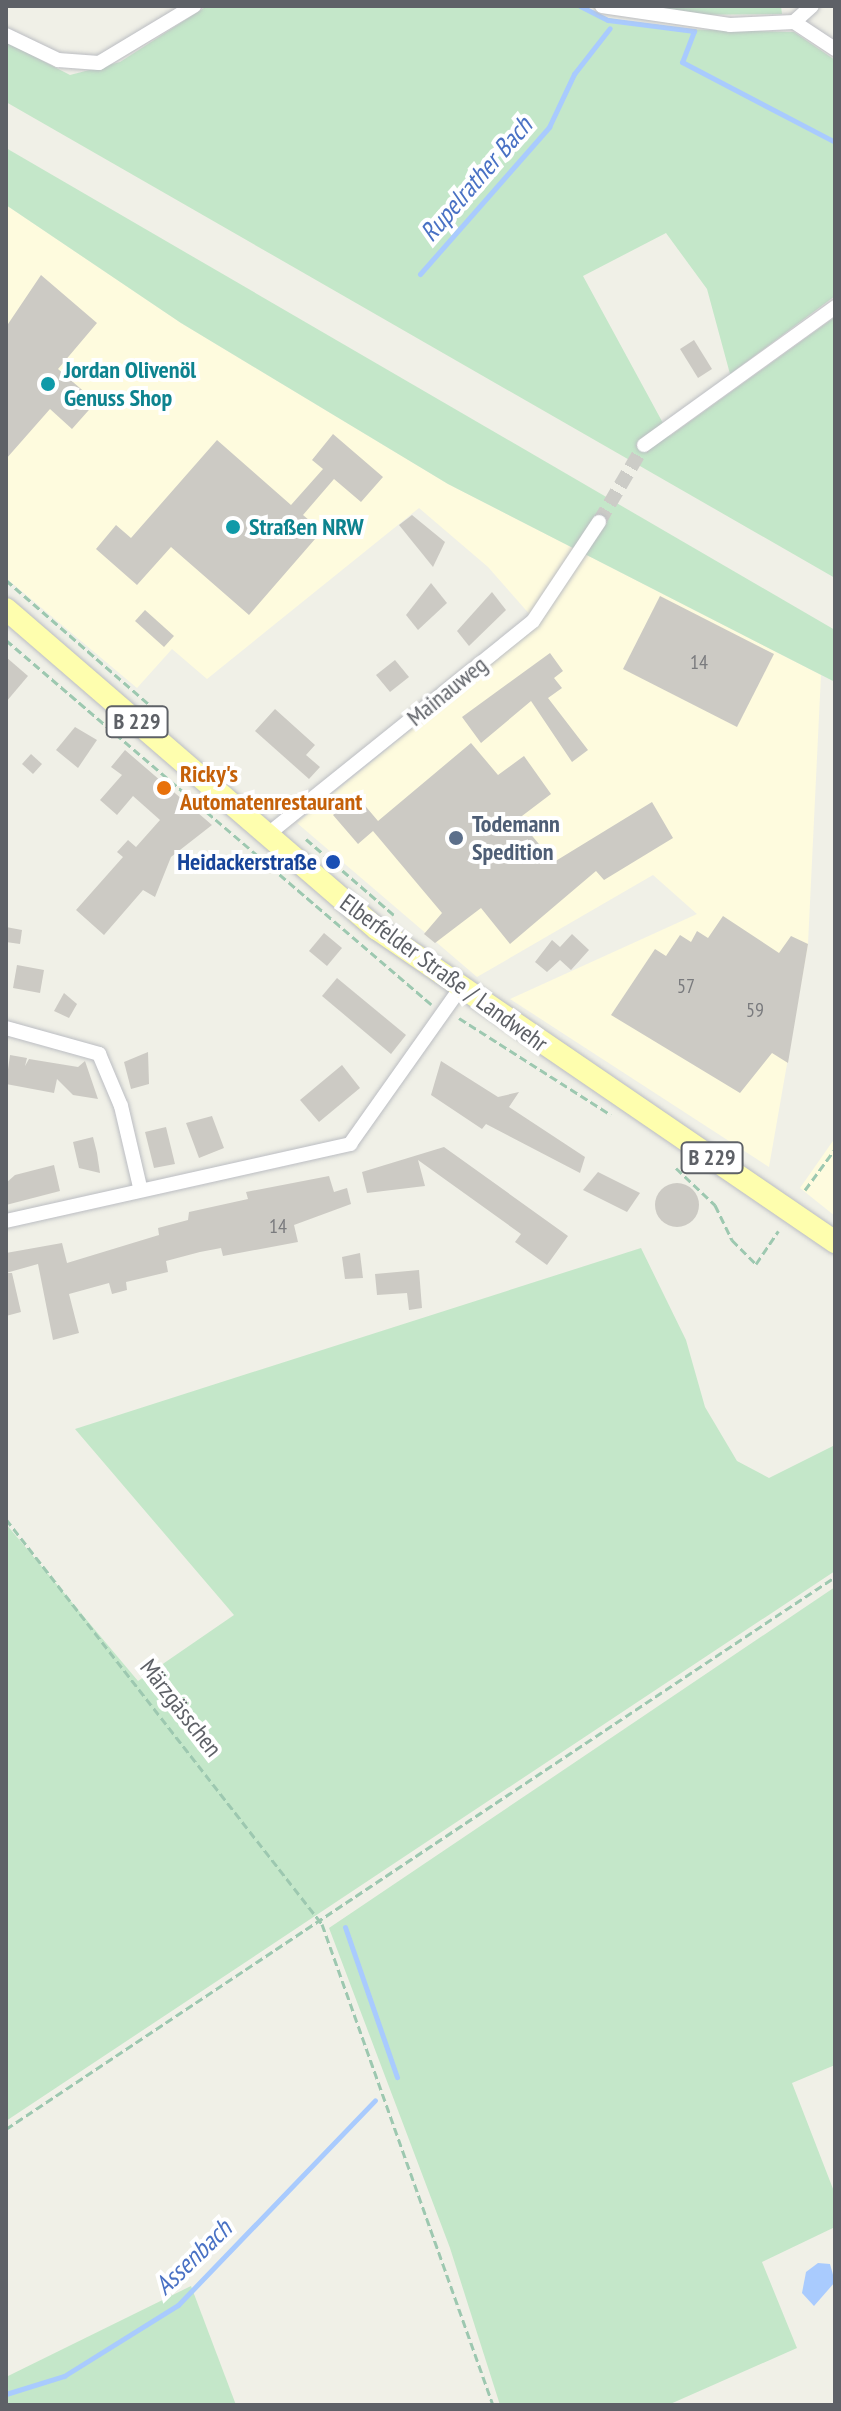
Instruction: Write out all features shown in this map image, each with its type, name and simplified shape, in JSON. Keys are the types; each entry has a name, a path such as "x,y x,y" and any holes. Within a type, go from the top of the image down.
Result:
{"main road":[{"name":"Elberfelder Straße / Landwehr","path":"6,609 267,835 459,990 835,1242"}],"street":[{"path":"6,35 58,60 99,63 194,6"},
{"path":"602,6 671,21 794,22 835,49"},
{"path":"794,22 812,6"},
{"path":"644,445 835,307"},
{"name":"Mainauweg","path":"267,835 533,621 599,522"},
{"path":"6,1221 140,1187 350,1144 449,1013 459,990"},
{"path":"6,1028 99,1054 117,1094 140,1187"}],"path":[{"path":"6,640 394,978 449,1013"},
{"path":"333,862 391,913"},
{"path":"805,1190 835,1149"},
{"path":"676,1168 715,1205 732,1240 756,1264 778,1231"},
{"name":"Märzgässchen","path":"6,1519 322,1924 493,2405"},
{"path":"6,2129 322,1924 835,1577"}],"shaded area":[{"path":"6,205 181,323 448,484 821,675 808,944 769,1167 510,999 697,914 653,875 477,977 297,823 539,625 488,567 419,508 207,679 172,649 137,688 6,578"},
{"path":"835,1138 835,1216 800,1188"}],"green space":[{"path":"207,6 577,6 596,16 674,29 794,32 835,60 835,296 730,374 707,289 666,233 583,276 670,436 835,317 835,578 6,102 6,42 70,75 120,62"},
{"path":"633,6 781,6 782,14 662,15"},
{"path":"6,148 835,630 835,682 448,484 181,323 6,205"},
{"path":"641,1248 686,1340 705,1407 737,1461 769,1478 835,1445 835,1571 6,2121 6,1524 138,1681 234,1615 75,1429"},
{"path":"835,1587 835,2065 792,2083 835,2194 835,2227 762,2262 797,2348 668,2405 500,2405 450,2248 329,1928"},
{"path":"191,2286 236,2405 6,2405 6,2377"}],"water":[{"path":"818,2263 830,2264 835,2282 814,2306 802,2293 806,2272"}],"building":[{"path":"41,275 97,323 58,369 96,402 72,429 50,409 6,459 6,327"},
{"path":"694,340 712,369 698,378 680,349"},
{"name":"Straßen NRW","path":"333,434 383,477 361,502 334,479 303,515 322,531 249,615 171,547 137,585 96,549 116,525 131,538 217,440 291,505 323,469 312,460"},
{"path":"412,515 445,542 433,567 399,525"},
{"path":"431,583 447,603 418,630 406,615"},
{"path":"492,592 506,610 469,646 457,631"},
{"path":"660,596 774,654 737,727 623,669"},
{"path":"145,610 174,636 164,647 135,621"},
{"path":"550,653 563,671 554,678 562,688 548,698 588,750 572,762 531,701 481,743 462,717"},
{"path":"6,657 28,676 6,702"},
{"path":"395,660 409,677 390,692 376,675"},
{"path":"275,709 315,745 306,755 320,767 309,779 255,731"},
{"path":"75,727 97,740 78,768 56,750"},
{"name":"Todemann Spedition","path":"471,743 498,775 524,756 551,794 518,819 554,862 652,802 673,838 604,880 596,871 510,944 481,908 435,943 424,934 442,913 373,831 358,844 333,815 356,795 378,821"},
{"path":"125,750 212,825 171,857 155,897 143,890 104,935 76,910 123,857 117,852 128,840 136,847 160,820 133,796 117,815 100,800 122,775 111,767"},
{"path":"31,754 42,764 33,774 22,764"},
{"path":"723,916 779,953 791,936 808,944 788,1063 772,1053 740,1093 611,1015 655,949 666,956 680,935 691,942 697,931 708,938"},
{"path":"6,927 22,930 20,944 6,942"},
{"path":"324,933 342,948 327,966 309,951"},
{"path":"572,934 589,950 571,970 560,960 547,972 535,962 552,940 560,947"},
{"path":"17,965 44,970 40,993 13,988"},
{"path":"337,978 406,1035 391,1054 322,996"},
{"path":"64,993 77,1004 69,1018 54,1011"},
{"path":"148,1052 149,1084 131,1089 124,1062"},
{"path":"10,1055 27,1058 25,1066 29,1059 78,1067 85,1061 98,1099 73,1095 57,1079 54,1093 6,1084"},
{"path":"441,1061 498,1097 519,1092 509,1107 585,1157 580,1173 486,1124 482,1129 431,1095"},
{"path":"342,1065 360,1088 319,1122 300,1100"},
{"path":"212,1116 224,1148 199,1158 186,1123"},
{"path":"166,1127 175,1164 154,1168 145,1132"},
{"path":"93,1137 100,1173 79,1168 73,1142"},
{"path":"444,1147 568,1236 547,1265 515,1242 521,1234 418,1160 425,1186 367,1193 362,1172"},
{"path":"54,1165 60,1191 6,1205 6,1183 15,1175"},
{"path":"598,1172 640,1193 627,1212 583,1190"},
{"path":"329,1176 334,1192 347,1188 351,1204 294,1225 298,1242 223,1256 221,1248 200,1252 166,1261 168,1272 126,1282 127,1290 112,1294 109,1283 69,1294 79,1333 53,1340 38,1264 6,1273 6,1253 62,1243 67,1263 159,1235 158,1228 188,1220 189,1212 248,1199 246,1192"},
{"path":"677,1183 692,1190 699,1205 692,1220 677,1227 662,1220 655,1205 662,1190"},
{"path":"360,1253 363,1278 345,1279 342,1257"},
{"path":"419,1270 422,1308 409,1310 407,1293 377,1295 375,1274"},
{"path":"6,1273 12,1273 21,1312 6,1316"}],"waterway":[{"path":"580,6 608,20 694,31 682,62 835,142"},
{"name":"Rupelrather Bach","path":"420,274 549,127 574,74 610,28"},
{"name":"Assenbach","path":"345,1927 397,2077"},
{"name":"Assenbach","path":"6,2394 64,2376 178,2305 375,2100"}],"tunnel":[{"path":"599,522 644,445"}],"place":[{"name":"Jordan Olivenöl Genuss Shop","path":"48,384"},
{"name":"Straßen NRW","path":"233,527"},
{"name":"Ricky's Automatenrestaurant","path":"164,788"},
{"name":"Todemann Spedition","path":"456,838"},
{"name":"Heidackerstraße","path":"333,862"}]}
